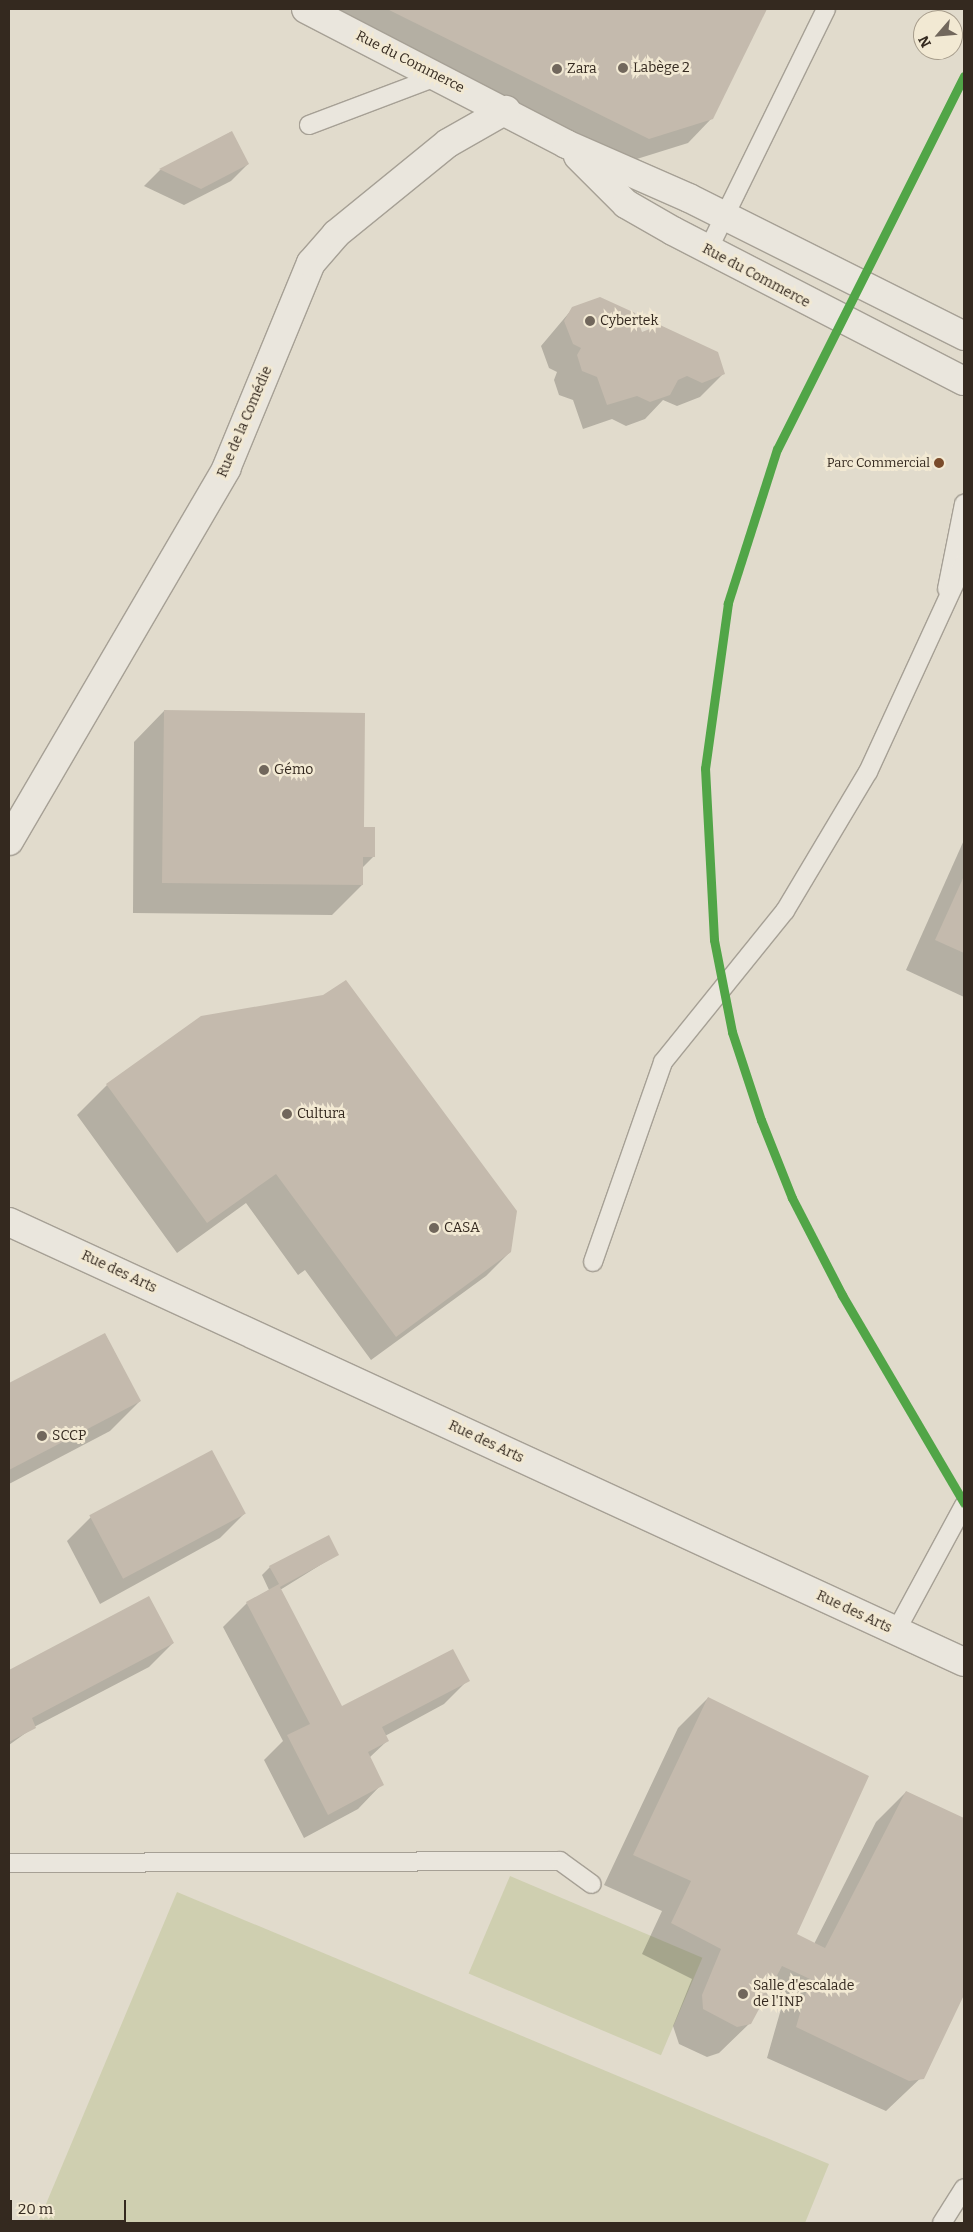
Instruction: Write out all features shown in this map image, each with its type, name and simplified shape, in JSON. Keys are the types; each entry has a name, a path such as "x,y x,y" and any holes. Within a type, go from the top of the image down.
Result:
{"street":[{"name":"Rue du Commerce","path":"306,9 506,110 566,144 724,218 964,336"},
{"name":"Rue de la Comédie","path":"9,841 226,469 311,264 336,234 448,143 506,110"},
{"name":"Rue du Commerce","path":"566,144 626,204 708,250 964,382"},
{"name":"Rue des Arts","path":"9,1222 964,1662"}],"lane":[{"path":"708,250 752,164 826,9"},
{"path":"309,124 439,76"},
{"path":"946,602 950,562 964,504"},
{"path":"593,1262 663,1062 785,911 868,772 964,563"},
{"path":"896,1631 964,1505"},
{"path":"9,1863 560,1861 592,1884"},
{"path":"942,2223 964,2188"}],"green space":[{"path":"510,1876 702,1958 661,2055 469,1974"},
{"path":"177,1892 829,2164 805,2223 38,2223"}],"building":[{"name":"Labège 2","path":"387,9 767,9 713,119 649,139"},
{"path":"232,131 249,164 201,189 159,169"},
{"path":"600,297 635,313 642,332 660,325 718,352 725,374 702,383 687,376 678,380 670,395 650,402 637,396 607,405 597,377 582,371 577,355 581,348 573,344 564,321 572,307"},
{"name":"Gémo","path":"164,710 365,713 364,827 375,827 375,857 363,857 363,885 162,883"},
{"path":"964,876 964,953 935,940"},
{"name":"Cultura","path":"346,980 517,1211 511,1252 396,1337 276,1174 207,1223 106,1084 201,1016 323,995"},
{"name":"SCCP","path":"105,1333 141,1401 9,1470 9,1383"},
{"path":"212,1450 246,1514 123,1579 89,1515"},
{"path":"329,1535 339,1555 280,1587 342,1706 453,1649 470,1681 382,1727 389,1741 368,1752 384,1785 328,1815 287,1735 310,1724 246,1602 279,1584 269,1566"},
{"path":"149,1596 174,1643 32,1718 36,1728 9,1742 9,1670"},
{"path":"708,1697 869,1776 797,1934 825,1948 906,1791 964,1818 964,1995 924,2079 909,2081 796,2027 810,1979 782,1966 751,2024 737,2027 703,2009 702,1995 721,1949 671,1923 691,1881 633,1855"}],"transit line":[{"path":"964,76 777,449 728,603 705,768 714,940 732,1032 761,1120 792,1198 842,1295 964,1503"}],"place":[{"name":"Labège 2","path":"623,68"},
{"name":"Zara","path":"557,69"},
{"name":"Cybertek","path":"590,321"},
{"name":"Parc Commercial","path":"939,463"},
{"name":"Gémo","path":"264,770"},
{"name":"Cultura","path":"287,1114"},
{"name":"CASA","path":"434,1228"},
{"name":"SCCP","path":"42,1436"},
{"name":"Salle d'escalade de l'INP","path":"743,1994"}]}
